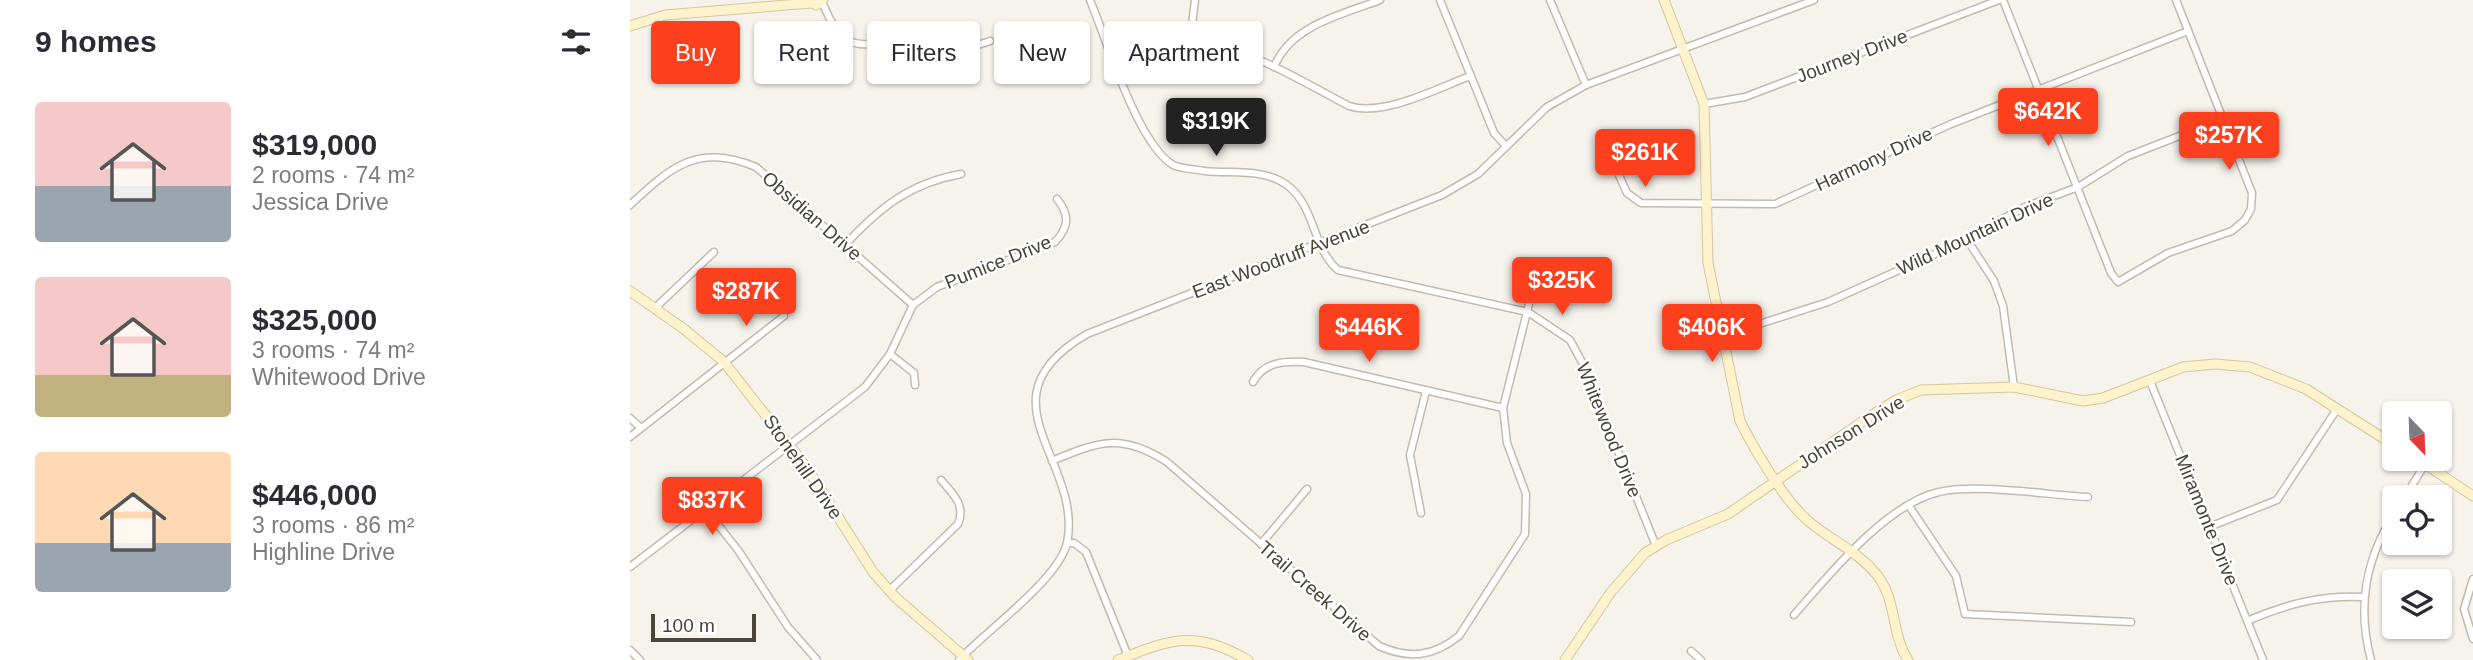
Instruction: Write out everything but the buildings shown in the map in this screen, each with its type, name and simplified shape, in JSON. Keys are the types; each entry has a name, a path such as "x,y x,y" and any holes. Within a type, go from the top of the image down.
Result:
{"street":[{"path":"1090,0 1104,35"},
{"path":"1192,21 1195,0"},
{"path":"1274,67 1282,52 1298,34 1380,0"},
{"path":"1440,0 1494,133 1506,146"},
{"path":"1550,0 1587,85"},
{"path":"1664,0 1704,104 1704,205 1708,262 1740,421 1752,445 1793,505 1878,576 1887,592 1894,629 1908,660"},
{"name":"East Woodruff Avenue","path":"963,658 1048,575 1067,543 1069,515 1065,493 1041,436 1036,407 1039,385 1049,363 1067,346 1087,334 1442,195 1478,174 1547,107 1587,85 1814,0"},
{"path":"2001,0 2039,88 2111,273 2118,282 2158,257 2232,231 2245,220 2251,209 2252,193 2176,0"},
{"name":"Journey Drive","path":"1704,104 1745,97 2001,0"},
{"path":"630,26 665,15 816,2 847,40 861,45 912,34 971,48 990,41"},
{"name":"Harmony Drive","path":"1604,142 1627,193 1641,203 1774,204 2039,88 2188,31"},
{"path":"1263,62 1349,106 1365,110 1391,105 1470,76"},
{"name":"Whitewood Drive","path":"1124,84 1147,138 1175,166 1259,173 1284,183 1309,213 1327,261 1338,270 1528,312 1570,340 1583,364 1656,546"},
{"name":"Wild Mountain Drive","path":"1679,342 1722,335 1829,302 2025,207 2078,187 2128,156 2223,120"},
{"name":"Obsidian Drive","path":"630,205 668,170 711,155 727,156 756,167 913,304"},
{"path":"845,245 896,196 936,178 961,174"},
{"name":"Pumice Drive","path":"913,304 937,287 1055,242 1068,222 1064,208 1057,198"},
{"path":"1966,237 1994,281 2003,306 2014,387"},
{"path":"655,308 714,252"},
{"name":"Trail Creek Drive","path":"1052,461 1105,442 1135,444 1167,462 1379,646 1398,654 1414,656 1445,648 1459,636 1525,534 1526,494 1507,443 1503,408 1539,264"},
{"name":"Stonehill Drive","path":"630,291 723,362 789,444 873,572 889,591 963,658"},
{"path":"630,568 865,387 890,354 913,304"},
{"path":"630,437 784,316"},
{"path":"890,354 915,373 915,385"},
{"path":"1253,382 1259,370 1283,361 1304,362 1503,408"},
{"name":"Johnson Drive","path":"1565,660 1611,592 1644,553 1728,514 1896,400 1922,390 2014,387 2083,401 2103,398 2183,367 2215,363 2250,367 2306,389 2382,437"},
{"name":"Miramonte Drive","path":"2150,381 2263,660"},
{"path":"1421,513 1410,455 1426,391"},
{"path":"2209,527 2277,500 2337,409"},
{"path":"630,418 641,428"},
{"path":"2436,471 2473,496"},
{"path":"889,591 958,524 962,515 958,499 941,480"},
{"path":"1261,544 1307,489"},
{"path":"1794,615 1850,551 1921,497 1958,489 2088,497"},
{"path":"1909,506 1956,576 1965,614 2131,622"},
{"path":"706,510 738,550 780,617 817,660"},
{"path":"2371,660 2365,637 2364,597 2369,565 2382,533"},
{"path":"1067,543 1086,552 1123,658 1152,647 1197,639 1224,646 1248,660"},
{"path":"2473,579 2464,609 2473,639"},
{"path":"2247,621 2303,600 2331,596 2364,597"},
{"path":"630,650 640,660"},
{"path":"1691,651 1701,660"}]}
